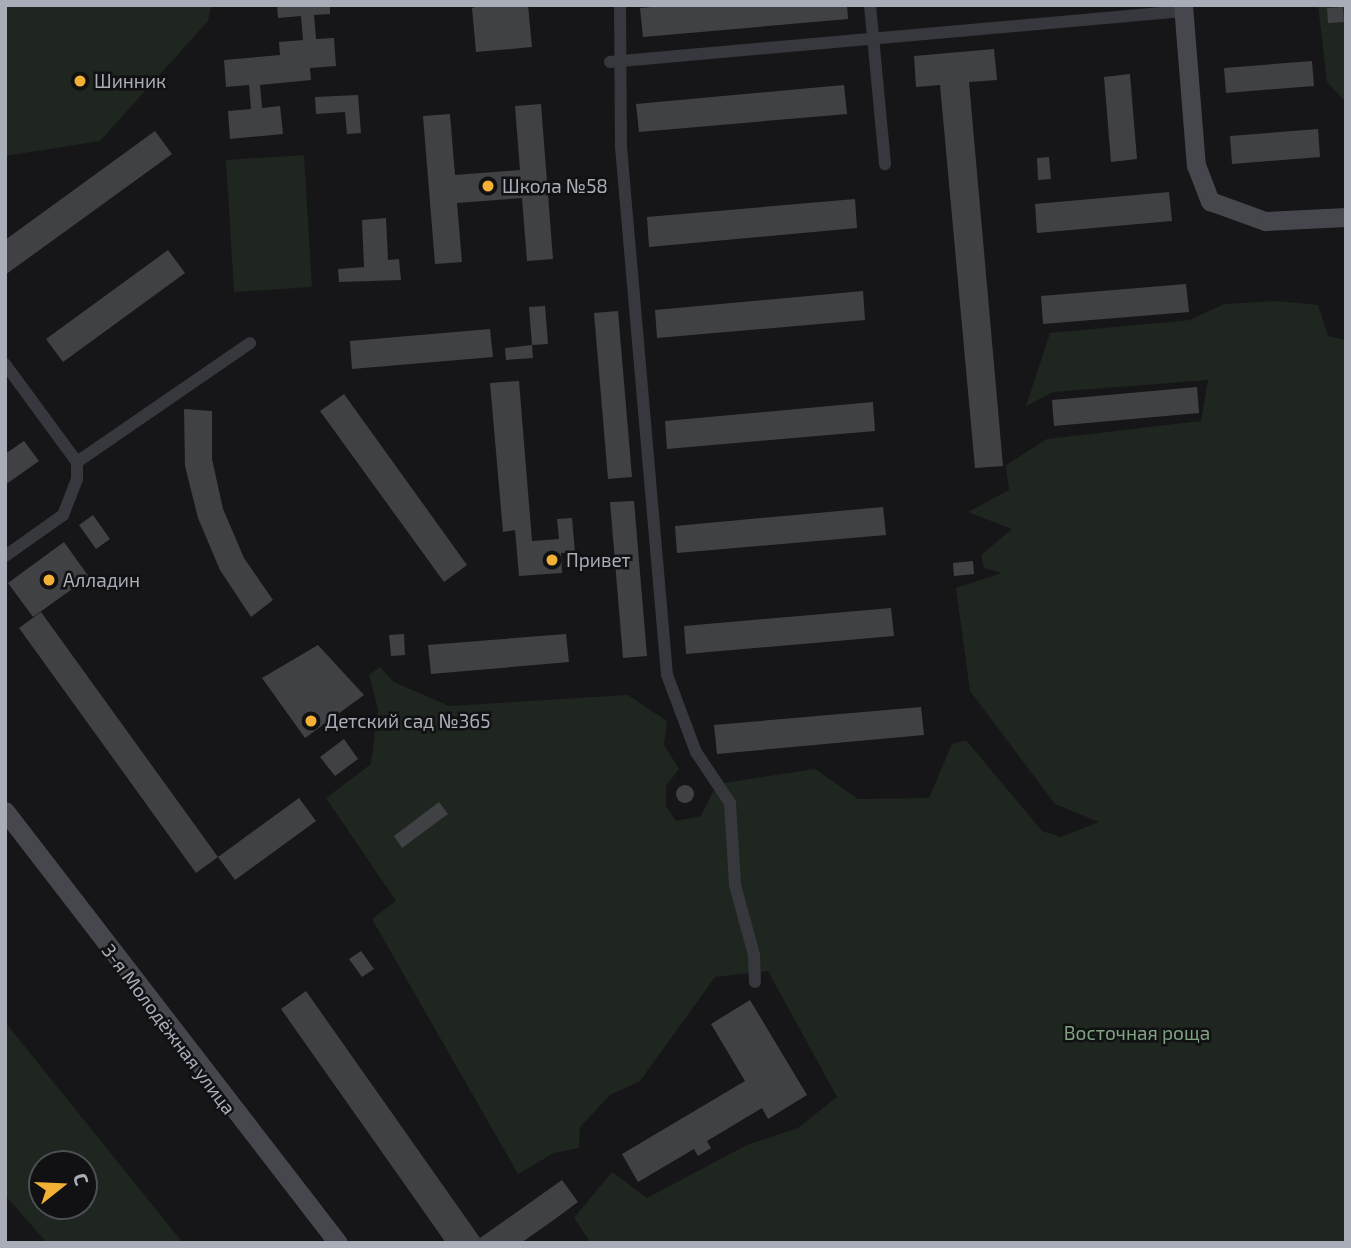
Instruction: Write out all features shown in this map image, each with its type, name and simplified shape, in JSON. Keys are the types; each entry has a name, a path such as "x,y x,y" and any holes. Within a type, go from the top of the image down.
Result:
{"main road":[{"path":"1184,8 1196,165 1210,201 1265,221 1346,217"},
{"name":"3-я Молодёжная улица","path":"5,811 338,1243"}],"street":[{"path":"620,5 613,61 667,675 696,752 730,803 735,885 754,955 755,982"},
{"path":"870,5 885,164"},
{"path":"613,61 1184,8"},
{"path":"77,462 250,343"},
{"path":"5,363 77,462 74,497 63,515 5,556"}],"green space":[{"name":"Шинник","path":"5,5 211,5 208,21 100,141 5,156"},
{"path":"1318,5 1346,5 1346,102 1327,82"},
{"path":"304,155 312,287 234,292 226,160"},
{"name":"Восточная роща","path":"1277,301 1318,305 1328,336 1346,340 1346,1243 591,1243 574,1218 612,1172 647,1198 747,1145 798,1128 837,1097 768,971 715,977 640,1081 610,1095 580,1127 579,1148 554,1153 518,1174 372,919 396,901 326,798 371,764 378,709 369,675 380,667 394,682 449,706 628,695 667,721 664,745 679,769 666,786 666,806 676,821 701,816 717,784 815,769 858,799 929,798 952,744 966,740 1042,831 1061,837 1099,822 1055,804 970,691 956,588 1002,573 984,568 981,555 1012,529 968,512 1009,490 1006,465 1047,439 1201,421 1208,380 1053,392 1026,406 1050,333 1190,320 1224,304"},
{"path":"5,1022 183,1243 47,1243 5,1195"}],"building":[{"path":"277,5 330,5 330,14 314,15 316,39 334,38 336,66 310,68 311,80 260,85 262,108 280,106 283,134 230,139 228,111 251,109 249,85 226,87 224,60 280,55 279,42 303,40 301,16 278,18"},
{"path":"481,5 528,5 532,47 476,52 472,8"},
{"path":"676,5 847,5 848,19 643,37 640,8"},
{"path":"1343,7 1344,22 1328,23 1327,8"},
{"path":"994,49 997,80 969,82 1003,466 975,468 940,85 916,87 914,56"},
{"path":"1312,61 1314,86 1226,93 1224,68"},
{"path":"1130,74 1137,159 1111,162 1104,77"},
{"path":"844,85 847,114 639,132 636,104"},
{"path":"358,95 361,133 347,134 345,112 316,114 315,97"},
{"name":"Школа №58","path":"541,104 553,259 527,261 522,198 457,203 462,262 435,264 423,116 450,114 455,175 520,170 515,106"},
{"path":"1318,129 1320,157 1232,164 1230,136"},
{"path":"155,131 172,154 5,275 5,240"},
{"path":"1049,157 1051,179 1038,180 1037,158"},
{"path":"1169,192 1172,221 1037,233 1035,204"},
{"path":"855,199 857,228 649,247 647,217"},
{"path":"386,218 388,260 399,259 401,280 339,282 338,269 364,267 362,220"},
{"path":"168,250 185,273 63,362 46,339"},
{"path":"1186,284 1189,312 1043,324 1041,296"},
{"path":"863,291 865,320 657,338 655,310"},
{"path":"545,306 548,344 532,345 529,307"},
{"path":"618,311 632,477 608,479 594,313"},
{"path":"490,329 493,357 352,369 350,341"},
{"path":"532,345 533,358 506,360 505,348"},
{"path":"519,381 532,541 559,539 557,519 572,518 575,552 561,553 562,573 519,576 515,530 503,532 490,383"},
{"path":"1197,387 1199,413 1054,426 1052,400"},
{"path":"344,394 467,565 444,582 320,411"},
{"path":"873,402 875,431 667,449 665,421"},
{"path":"184,409 212,411 212,459 223,509 244,558 273,600 251,617 220,570 198,518 185,466"},
{"path":"24,441 39,461 5,485 5,454"},
{"path":"634,501 647,656 623,658 610,502"},
{"path":"883,507 886,535 677,553 675,526"},
{"path":"93,515 110,539 96,549 79,525"},
{"name":"Алладин","path":"64,542 89,577 33,617 8,583"},
{"path":"973,561 974,574 954,576 953,563"},
{"path":"891,608 894,636 686,654 684,626"},
{"path":"41,612 218,857 196,873 19,628"},
{"path":"404,634 405,655 391,656 389,635"},
{"path":"566,634 569,662 431,674 428,645"},
{"name":"Детский сад №365","path":"318,645 364,695 305,738 262,678"},
{"path":"921,707 924,735 717,754 714,725"},
{"path":"344,739 358,759 335,776 320,757"},
{"path":"685,785 691,788 694,794 691,800 685,803 679,800 676,794 679,788"},
{"path":"299,798 316,821 235,880 218,857"},
{"path":"439,802 448,814 402,848 394,836"},
{"path":"361,951 374,969 362,977 349,959"},
{"path":"306,991 480,1238 473,1243 446,1243 281,1009"},
{"path":"750,1000 807,1095 768,1119 762,1108 707,1141 711,1148 698,1156 694,1149 638,1182 622,1154 745,1081 711,1024"},
{"path":"562,1180 578,1202 555,1219 521,1243 473,1243"}],"place":[{"name":"Шинник","path":"80,81"},
{"name":"Школа №58","path":"488,186"},
{"name":"Привет","path":"552,560"},
{"name":"Алладин","path":"49,580"},
{"name":"Детский сад №365","path":"311,721"}]}
